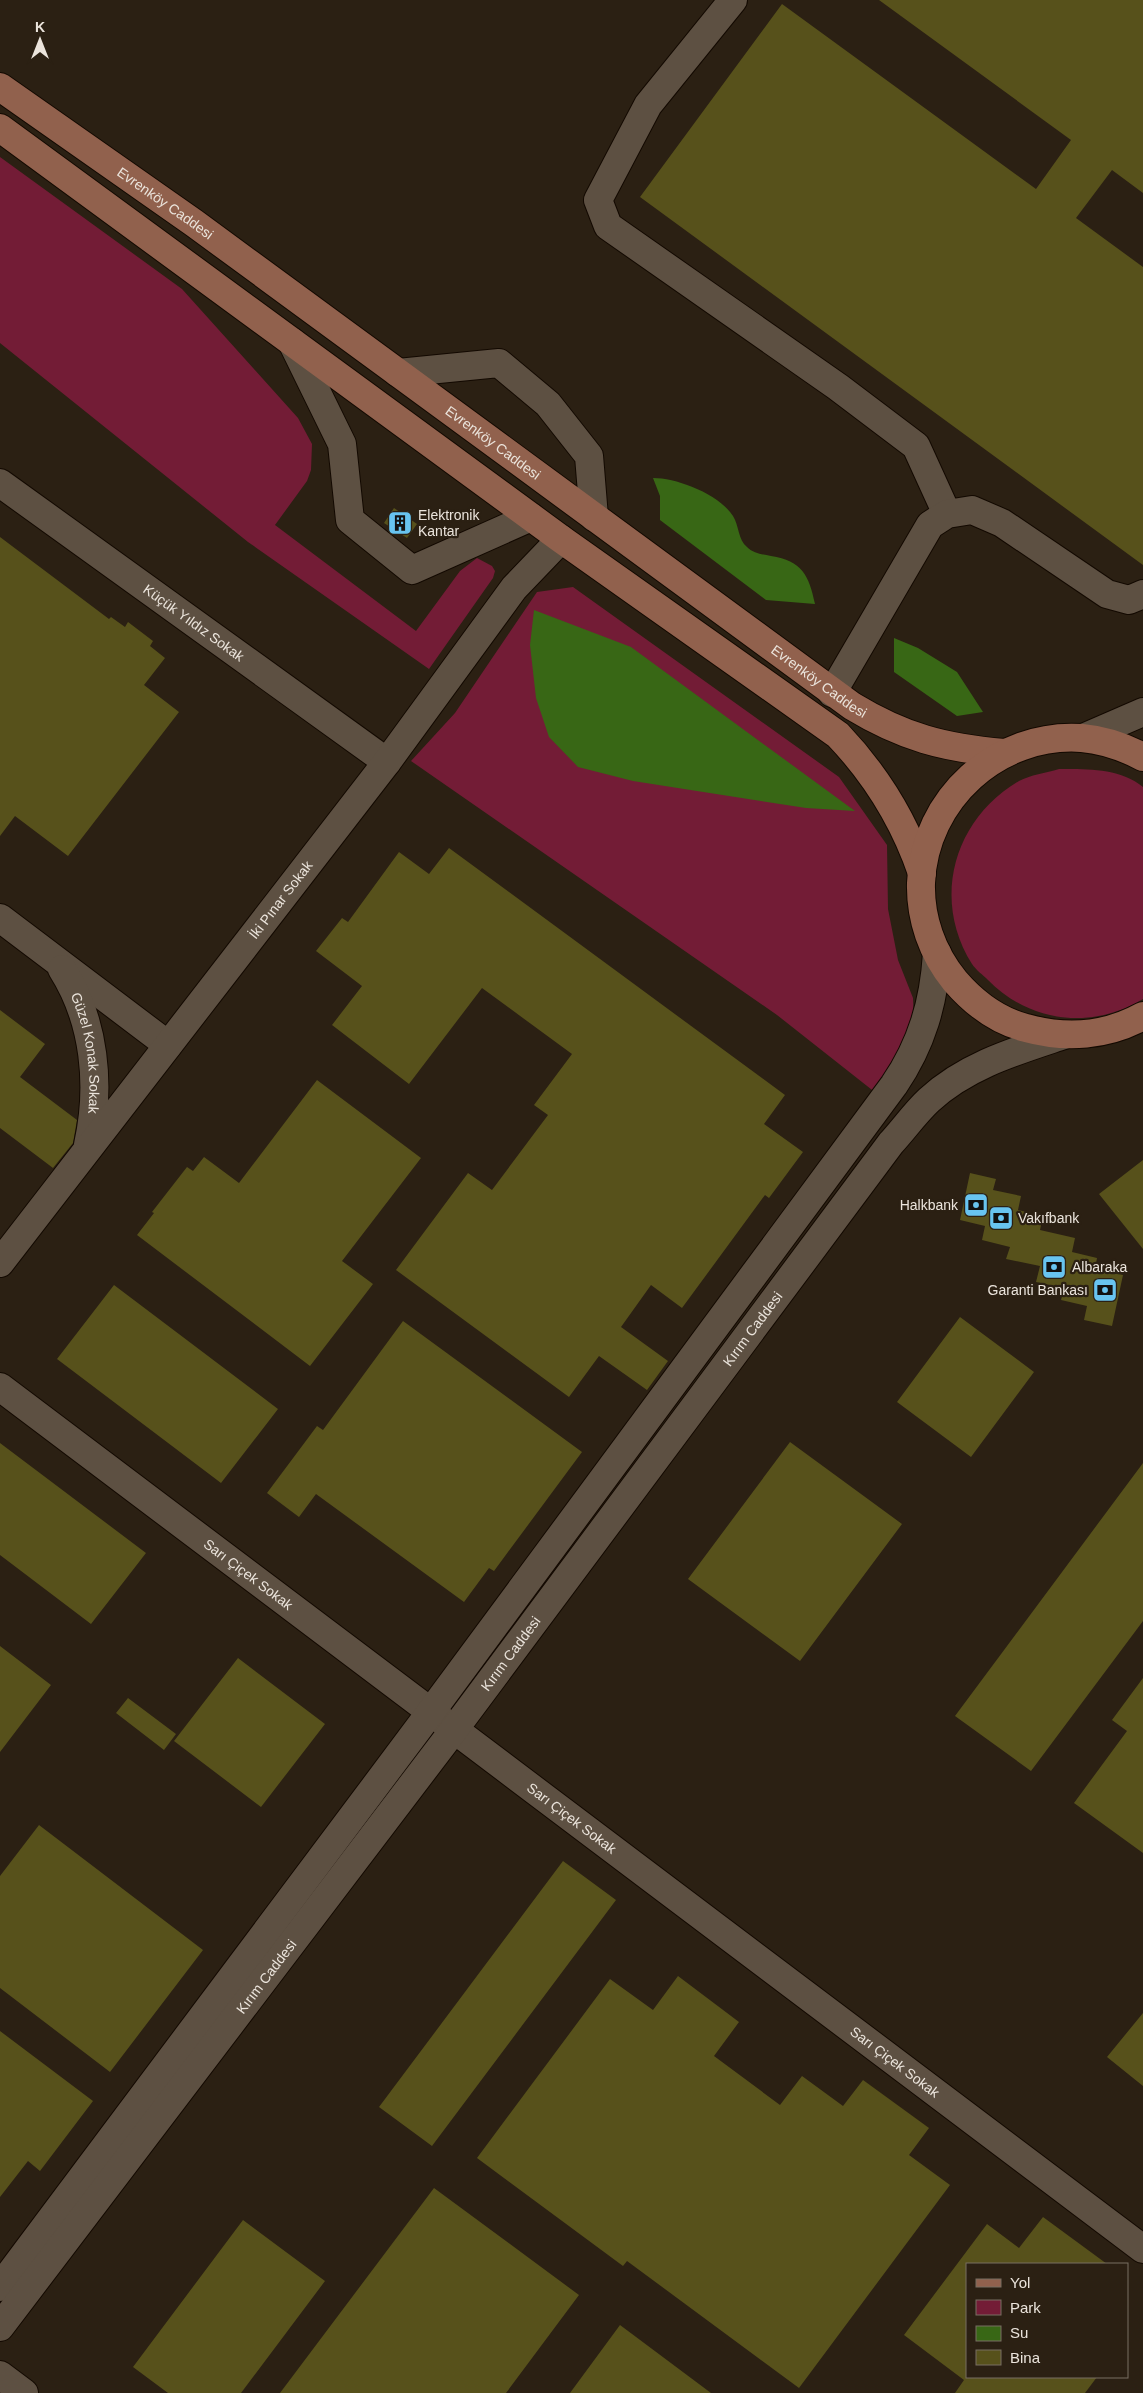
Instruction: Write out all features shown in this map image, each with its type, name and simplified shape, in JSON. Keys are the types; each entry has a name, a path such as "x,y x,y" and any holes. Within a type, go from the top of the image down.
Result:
{"main road":[{"name":"Evrenköy Caddesi","path":"0,87 194,223 832,692 877,721 912,736 955,747 1004,753"},
{"path":"0,128 561,539 838,735 868,769 892,804 912,842 922,872"},
{"path":"1140,1019 1096,1032 1064,1035 1027,1028 998,1017 963,990 948,972 937,953 924,914 922,872 930,836 947,802 972,774 1004,753 1034,742 1083,738 1125,748 1143,757"}],"street":[{"path":"733,0 648,105 598,200 608,226 838,387 916,446 947,514"},
{"path":"292,342 342,444 350,520 412,570 531,517"},
{"path":"398,373 499,363 548,404 589,456 594,517"},
{"name":"Küçük Yıldız Sokak","path":"0,483 387,762"},
{"path":"832,692 930,525 947,514 972,510 1002,523 1107,594 1129,600 1143,594"},
{"name":"İki Pınar Sokak","path":"0,1263 387,762 514,588 561,539"},
{"path":"1083,738 1143,712"},
{"name":"Güzel Konak Sokak","path":"0,918 168,1046"},
{"name":"Kırım Caddesi","path":"0,2287 430,1713 906,1067 916,1050 930,1011 937,953"},
{"name":"Güzel Konak Sokak","path":"58,962 77,996 88,1030 92,1052 95,1098 87,1150"},
{"name":"Kırım Caddesi","path":"0,2327 453,1731 891,1143 930,1099 964,1074 1009,1053 1064,1035"},
{"name":"Sarı Çiçek Sokak","path":"0,1386 453,1731 1143,2249"},
{"path":"0,2375 24,2393"}],"green space":[{"path":"0,157 182,289 298,418 312,444 311,470 307,481 275,525 416,631 460,571 477,558 492,566 495,571 493,578 429,669 248,542 0,343"},
{"path":"573,587 839,777 887,845 888,909 898,960 913,998 914,1023 881,1097 777,1015 411,761 455,713 537,592"},
{"path":"1059,769 1114,773 1124,776 1143,787 1143,999 1123,1009 1083,1018 1062,1017 1042,1013 1023,1005 1005,994 972,964 960,939 953,913 952,888 956,862 965,838 978,816 997,797 1019,781"}],"water":[{"path":"653,478 685,484 708,494 727,508 733,516 744,544 752,551 782,558 802,571 807,577 815,604 766,600 660,520 660,496"},
{"path":"534,610 631,647 855,811 806,808 633,781 578,767 549,737 536,698 530,645"},
{"path":"894,638 918,648 957,672 983,712 957,716 894,672"}],"building":[{"path":"879,0 1143,0 1143,193 1112,170 1076,218 1143,267 1143,565 640,197 782,4 1036,189 1071,140"},
{"name":"Elektronik Kantar","path":"394,508 417,524 407,538 384,523"},
{"path":"0,537 109,619 111,617 125,627 128,622 153,641 150,646 165,658 144,685 179,712 68,856 15,816 0,836"},
{"path":"449,848 785,1095 764,1124 803,1152 769,1198 765,1195 682,1308 651,1285 621,1327 668,1361 647,1390 599,1356 569,1397 396,1270 468,1173 492,1190 548,1115 534,1105 572,1054 482,988 409,1084 332,1025 362,986 316,951 342,918 348,922 399,852 429,874"},
{"path":"0,1010 45,1044 20,1077 77,1120 73,1143 53,1168 0,1128"},
{"path":"317,1080 421,1158 342,1261 373,1284 310,1366 137,1235 154,1213 152,1212 187,1167 193,1171 204,1157 239,1183"},
{"path":"1143,1160 1143,1249 1099,1194"},
{"path":"970,1173 996,1179 993,1190 1021,1196 1018,1210 1043,1216 1040,1230 1075,1238 1072,1252 1097,1258 1095,1269 1123,1275 1112,1326 1084,1320 1087,1306 1061,1300 1064,1288 1036,1282 1040,1266 1006,1259 1010,1247 982,1240 985,1226 960,1220"},
{"path":"114,1285 278,1409 221,1483 57,1359"},
{"path":"960,1317 1034,1372 971,1457 897,1402"},
{"path":"403,1321 582,1452 494,1571 489,1568 464,1602 316,1494 299,1517 267,1493 317,1426 323,1430"},
{"path":"790,1442 902,1524 800,1661 688,1579"},
{"path":"0,1443 146,1553 91,1624 0,1555"},
{"path":"1143,1463 1143,1621 1031,1771 955,1716"},
{"path":"0,1646 51,1685 0,1752"},
{"path":"238,1658 325,1724 261,1807 174,1741"},
{"path":"1143,1678 1143,1853 1074,1803 1127,1731 1112,1720"},
{"path":"128,1698 176,1734 164,1750 116,1713"},
{"path":"39,1825 203,1950 110,2072 0,1988 0,1876"},
{"path":"563,1861 616,1900 432,2146 379,2107"},
{"path":"678,1976 739,2022 714,2056 780,2105 802,2076 843,2106 863,2080 929,2128 909,2155 950,2185 799,2388 627,2261 623,2266 477,2158 610,1979 653,2010"},
{"path":"1143,2013 1143,2086 1107,2057"},
{"path":"0,2031 93,2101 40,2171 28,2161 0,2197"},
{"path":"434,2188 579,2295 506,2393 280,2393"},
{"path":"1043,2217 1106,2263 966,2263 966,2378 1096,2378 1085,2393 955,2393 964,2380 904,2335 987,2224 1019,2248"},
{"path":"243,2220 325,2281 241,2393 168,2393 133,2367"},
{"path":"620,2325 711,2393 570,2393"}],"place":[{"name":"Elektronik Kantar","path":"400,523"},
{"name":"Halkbank","path":"976,1205"},
{"name":"Vakıfbank","path":"1001,1218"},
{"name":"Albaraka","path":"1054,1267"},
{"name":"Garanti Bankası","path":"1105,1290"}]}
